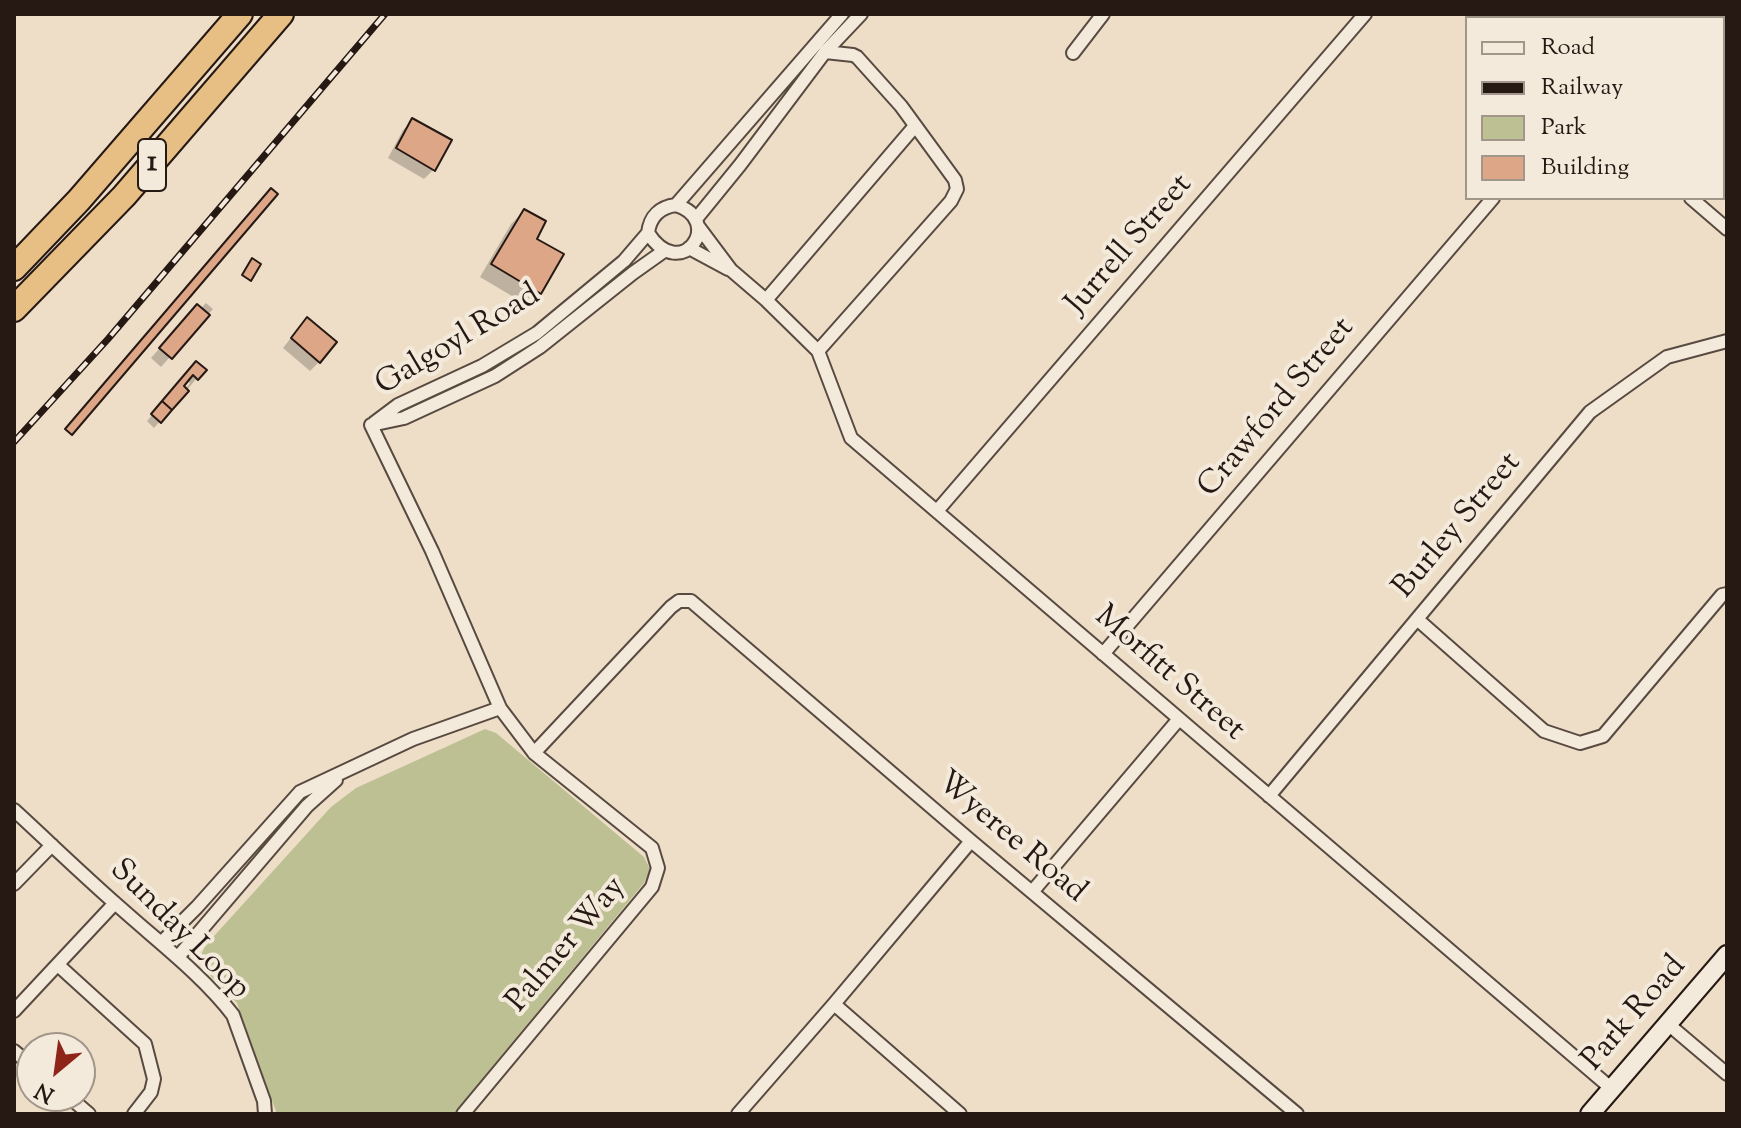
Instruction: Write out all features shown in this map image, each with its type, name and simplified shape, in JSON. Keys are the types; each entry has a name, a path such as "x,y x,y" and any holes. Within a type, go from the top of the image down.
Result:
{"highway":[{"name":"1","path":"14,268 79,200 240,14"},
{"name":"1","path":"14,309 124,196 281,14"}],"street":[{"path":"676,205 842,14"},
{"path":"697,223 825,52 861,14"},
{"path":"1073,53 1103,14"},
{"name":"Jurrell Street","path":"937,511 1365,14"},
{"path":"818,351 951,201 957,189 955,180 901,106 853,55 849,28"},
{"path":"825,52 853,55"},
{"path":"766,300 915,126"},
{"name":"Crawford Street","path":"1103,654 1491,200"},
{"path":"1693,200 1727,229"},
{"path":"676,205 685,208 697,223 698,232 689,248 672,253 655,244 648,233 659,211 676,205"},
{"name":"Morfitt Street","path":"697,223 731,270"},
{"name":"Galgoyl Road","path":"556,326 624,261 648,233"},
{"name":"Morfitt Street","path":"689,248 731,270 818,351 851,438 1612,1089"},
{"name":"Galgoyl Road","path":"371,425 398,405 482,366 537,333 556,326 664,251"},
{"name":"Burley Street","path":"1269,796 1590,412 1667,357 1727,341"},
{"name":"Palmer Way","path":"371,425 432,551 500,708 534,753 652,848 658,868 652,887 463,1114"},
{"path":"1417,619 1544,731 1580,743 1603,736 1722,595 1727,594"},
{"name":"Wyeree Road","path":"534,753 671,607 679,601 691,601 1297,1114"},
{"path":"161,943 300,792 413,739 500,708"},
{"path":"1032,892 1179,719"},
{"path":"178,957 307,806 344,773"},
{"name":"Sunday Loop","path":"14,810 178,957 233,1015 264,1101 265,1114"},
{"path":"738,1114 971,841"},
{"path":"14,884 52,845"},
{"path":"14,1011 115,903"},
{"name":"Park Road","path":"1590,1114 1727,955"},
{"path":"58,965 145,1044 154,1079 151,1092 134,1114"},
{"path":"834,1004 960,1114"},
{"path":"1668,1024 1727,1074"}],"green space":[{"path":"485,729 496,733 644,857 650,869 644,883 453,1114 277,1114 237,1003 204,969 201,955 205,946 331,807 356,788"}],"building":[{"path":"412,118 452,140 435,171 396,148"},
{"path":"271,188 278,194 72,435 65,429"},
{"path":"524,209 546,221 537,239 564,254 541,294 491,264"},
{"path":"252,258 261,264 251,281 242,275"},
{"path":"197,304 210,315 172,359 159,348"},
{"path":"307,317 337,342 320,363 291,338"},
{"path":"196,361 207,370 198,380 193,375 184,386 189,391 172,410 162,401"},
{"path":"162,401 172,410 161,423 151,414"}],"railway":[{"path":"14,442 108,339 385,14"}]}
